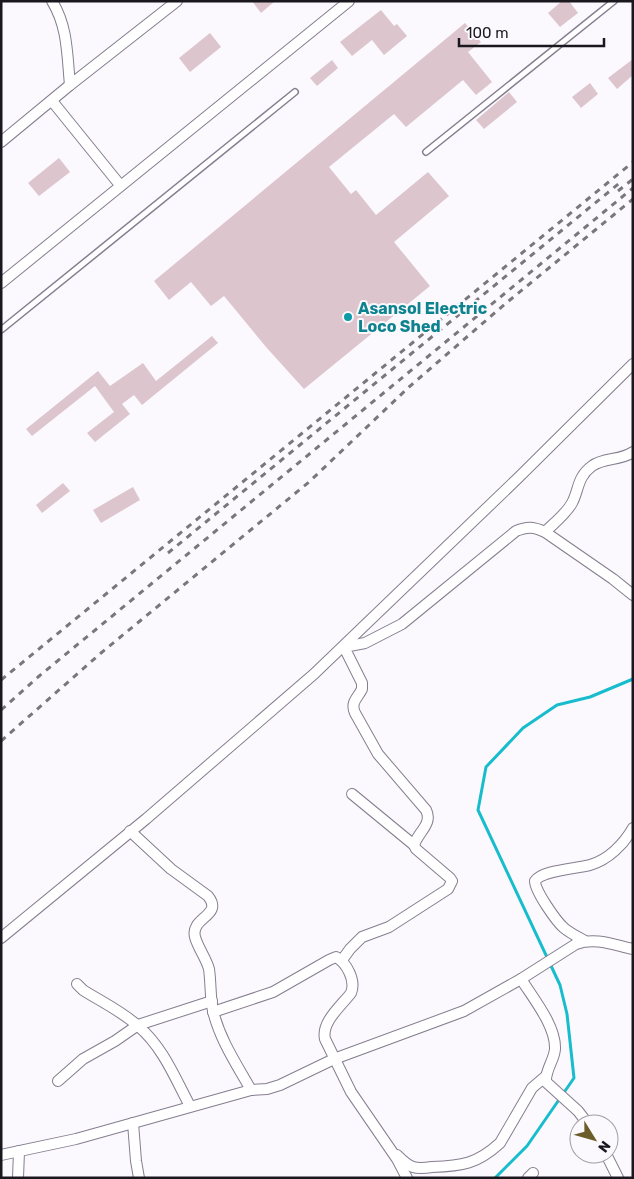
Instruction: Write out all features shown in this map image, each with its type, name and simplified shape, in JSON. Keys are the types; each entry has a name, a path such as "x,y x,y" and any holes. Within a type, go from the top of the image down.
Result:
{"street":[{"path":"52,1 60,14 64,27 70,85"},
{"path":"1,142 177,1"},
{"path":"1,283 348,2"},
{"path":"52,100 120,186"},
{"path":"1,938 130,831 344,647 633,364"},
{"path":"545,532 573,502 576,487 584,473 592,465 602,461 622,458 633,452"},
{"path":"344,647 365,643 407,621 516,531 526,527 534,527 545,532 613,579 633,596"},
{"path":"344,647 362,683 362,689 353,702 355,713 378,754 429,816 428,822 414,846"},
{"path":"342,960 362,937 389,927 452,886 450,878 352,794"},
{"path":"580,942 556,919 537,890 536,878 598,862 620,846 633,828"},
{"path":"130,831 171,870 208,896 212,901 213,907 198,922 195,938 208,969 214,1012 225,1044 251,1090"},
{"path":"1,1155 76,1139 190,1106 251,1090 267,1089 280,1085 334,1059 464,1011 580,942 596,941 633,949"},
{"path":"214,1012 273,992 336,957 342,960 353,980 353,988 323,1032 350,1092 397,1159 407,1178"},
{"path":"390,1150 411,1166 418,1168 455,1167 471,1163 500,1144 532,1088 546,1079 555,1050 554,1038 547,1020 524,977"},
{"path":"77,984 83,990 138,1025 162,1052 190,1106"},
{"path":"58,1081 83,1059 115,1041 138,1025 212,1001"},
{"path":"546,1079 580,1114"},
{"path":"133,1123 139,1178"},
{"path":"18,1178 19,1151"},
{"path":"611,1164 618,1178"}],"lane":[{"path":"426,152 614,1"},
{"path":"1,330 295,92"}],"building":[{"path":"252,1 275,1 261,13"},
{"path":"562,1 569,1 578,13 560,27 548,13"},
{"path":"381,10 394,26 397,24 407,36 384,55 372,40 352,56 340,42"},
{"path":"465,23 481,42 468,52 492,82 476,95 463,80 406,127 394,114 329,167 351,194 356,190 376,215 428,172 449,196 394,242 430,286 304,389 224,296 211,306 191,282 169,300 154,281"},
{"path":"210,33 221,47 190,72 179,58"},
{"path":"633,59 633,75 617,89 608,78"},
{"path":"332,60 338,68 317,86 310,78"},
{"path":"590,83 598,94 581,108 572,97"},
{"path":"509,92 517,102 484,129 476,120"},
{"path":"59,158 70,172 39,196 28,183"},
{"path":"212,336 218,343 142,405 134,395 122,404 130,414 95,442 87,433 114,412 95,386 32,436 26,429 98,371 110,386 143,363 156,381"},
{"path":"63,483 70,491 42,513 36,505"},
{"path":"133,487 140,500 101,523 93,510"}],"waterway":[{"path":"495,1178 527,1146 574,1078 567,1014 560,985 478,810 486,767 523,728 557,705 590,697 633,679"}],"railway":[{"path":"1,680 633,162"},
{"path":"618,191 633,179"},
{"path":"168,553 622,181"},
{"path":"1,710 38,677 633,188"},
{"path":"1,741 101,653 309,482 409,387 505,304 633,199"}],"place":[{"name":"Asansol Electric Loco Shed","path":"348,317"}]}
